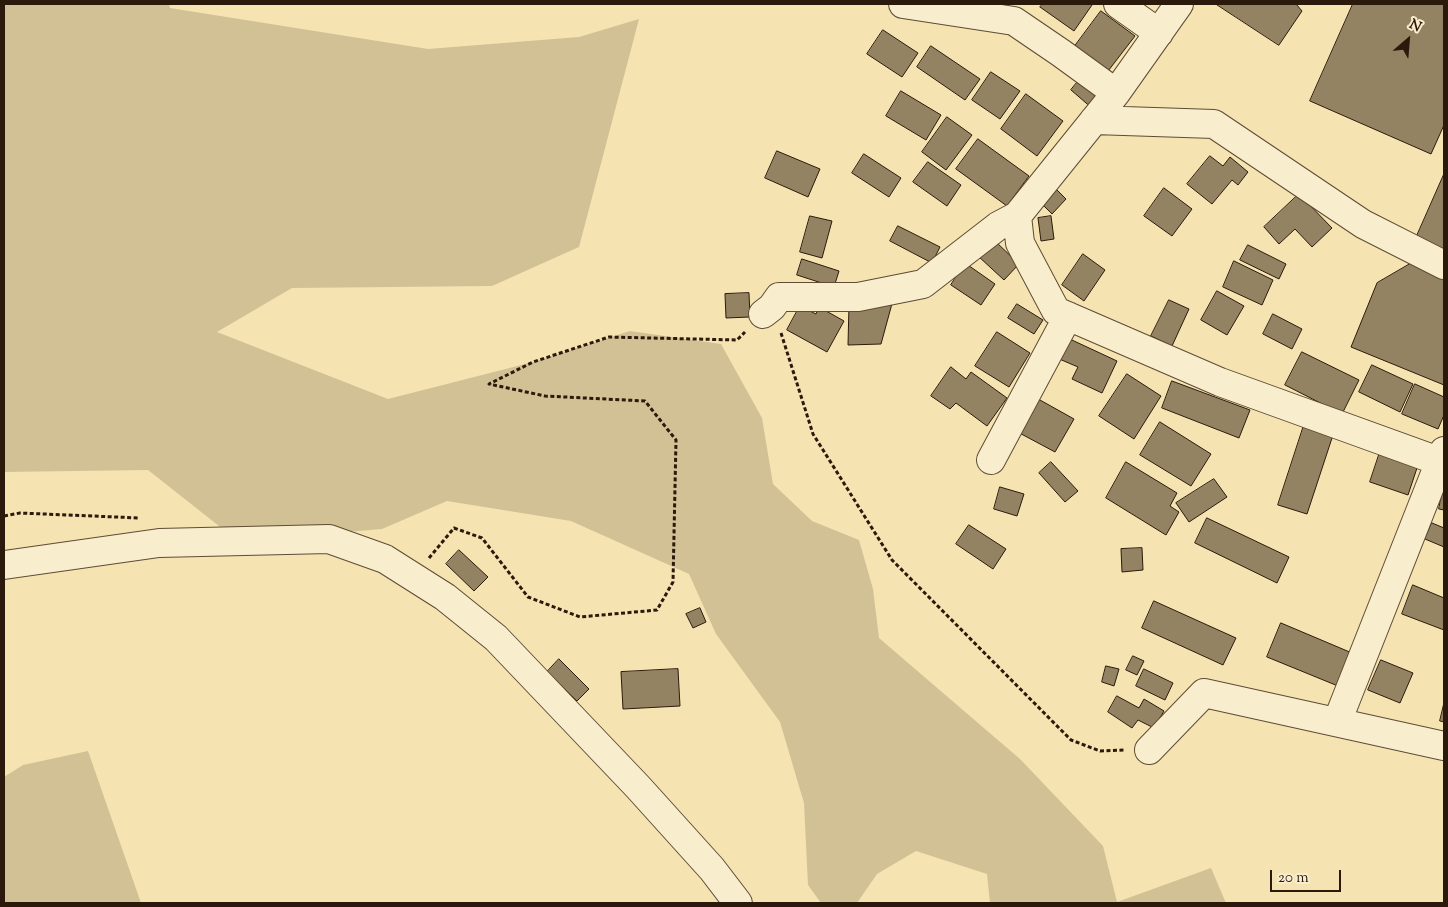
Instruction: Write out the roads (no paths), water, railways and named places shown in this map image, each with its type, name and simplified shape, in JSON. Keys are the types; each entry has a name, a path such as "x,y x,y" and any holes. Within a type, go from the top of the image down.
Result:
{"street":[{"path":"903,4 1014,21 1116,94"},
{"path":"1118,4 1159,33"},
{"path":"768,310 779,297 858,297 923,284 998,226 1017,216 1116,94 1179,4"},
{"path":"1094,120 1214,124 1363,224 1444,266"},
{"path":"1017,216 1020,243 1056,311 1220,382 1443,459 1337,722"},
{"path":"991,460 1068,316"},
{"path":"4,564 159,543 329,539 385,559 445,597 496,638 638,787 712,869 738,903"},
{"path":"1149,750 1204,693 1444,746"}]}
